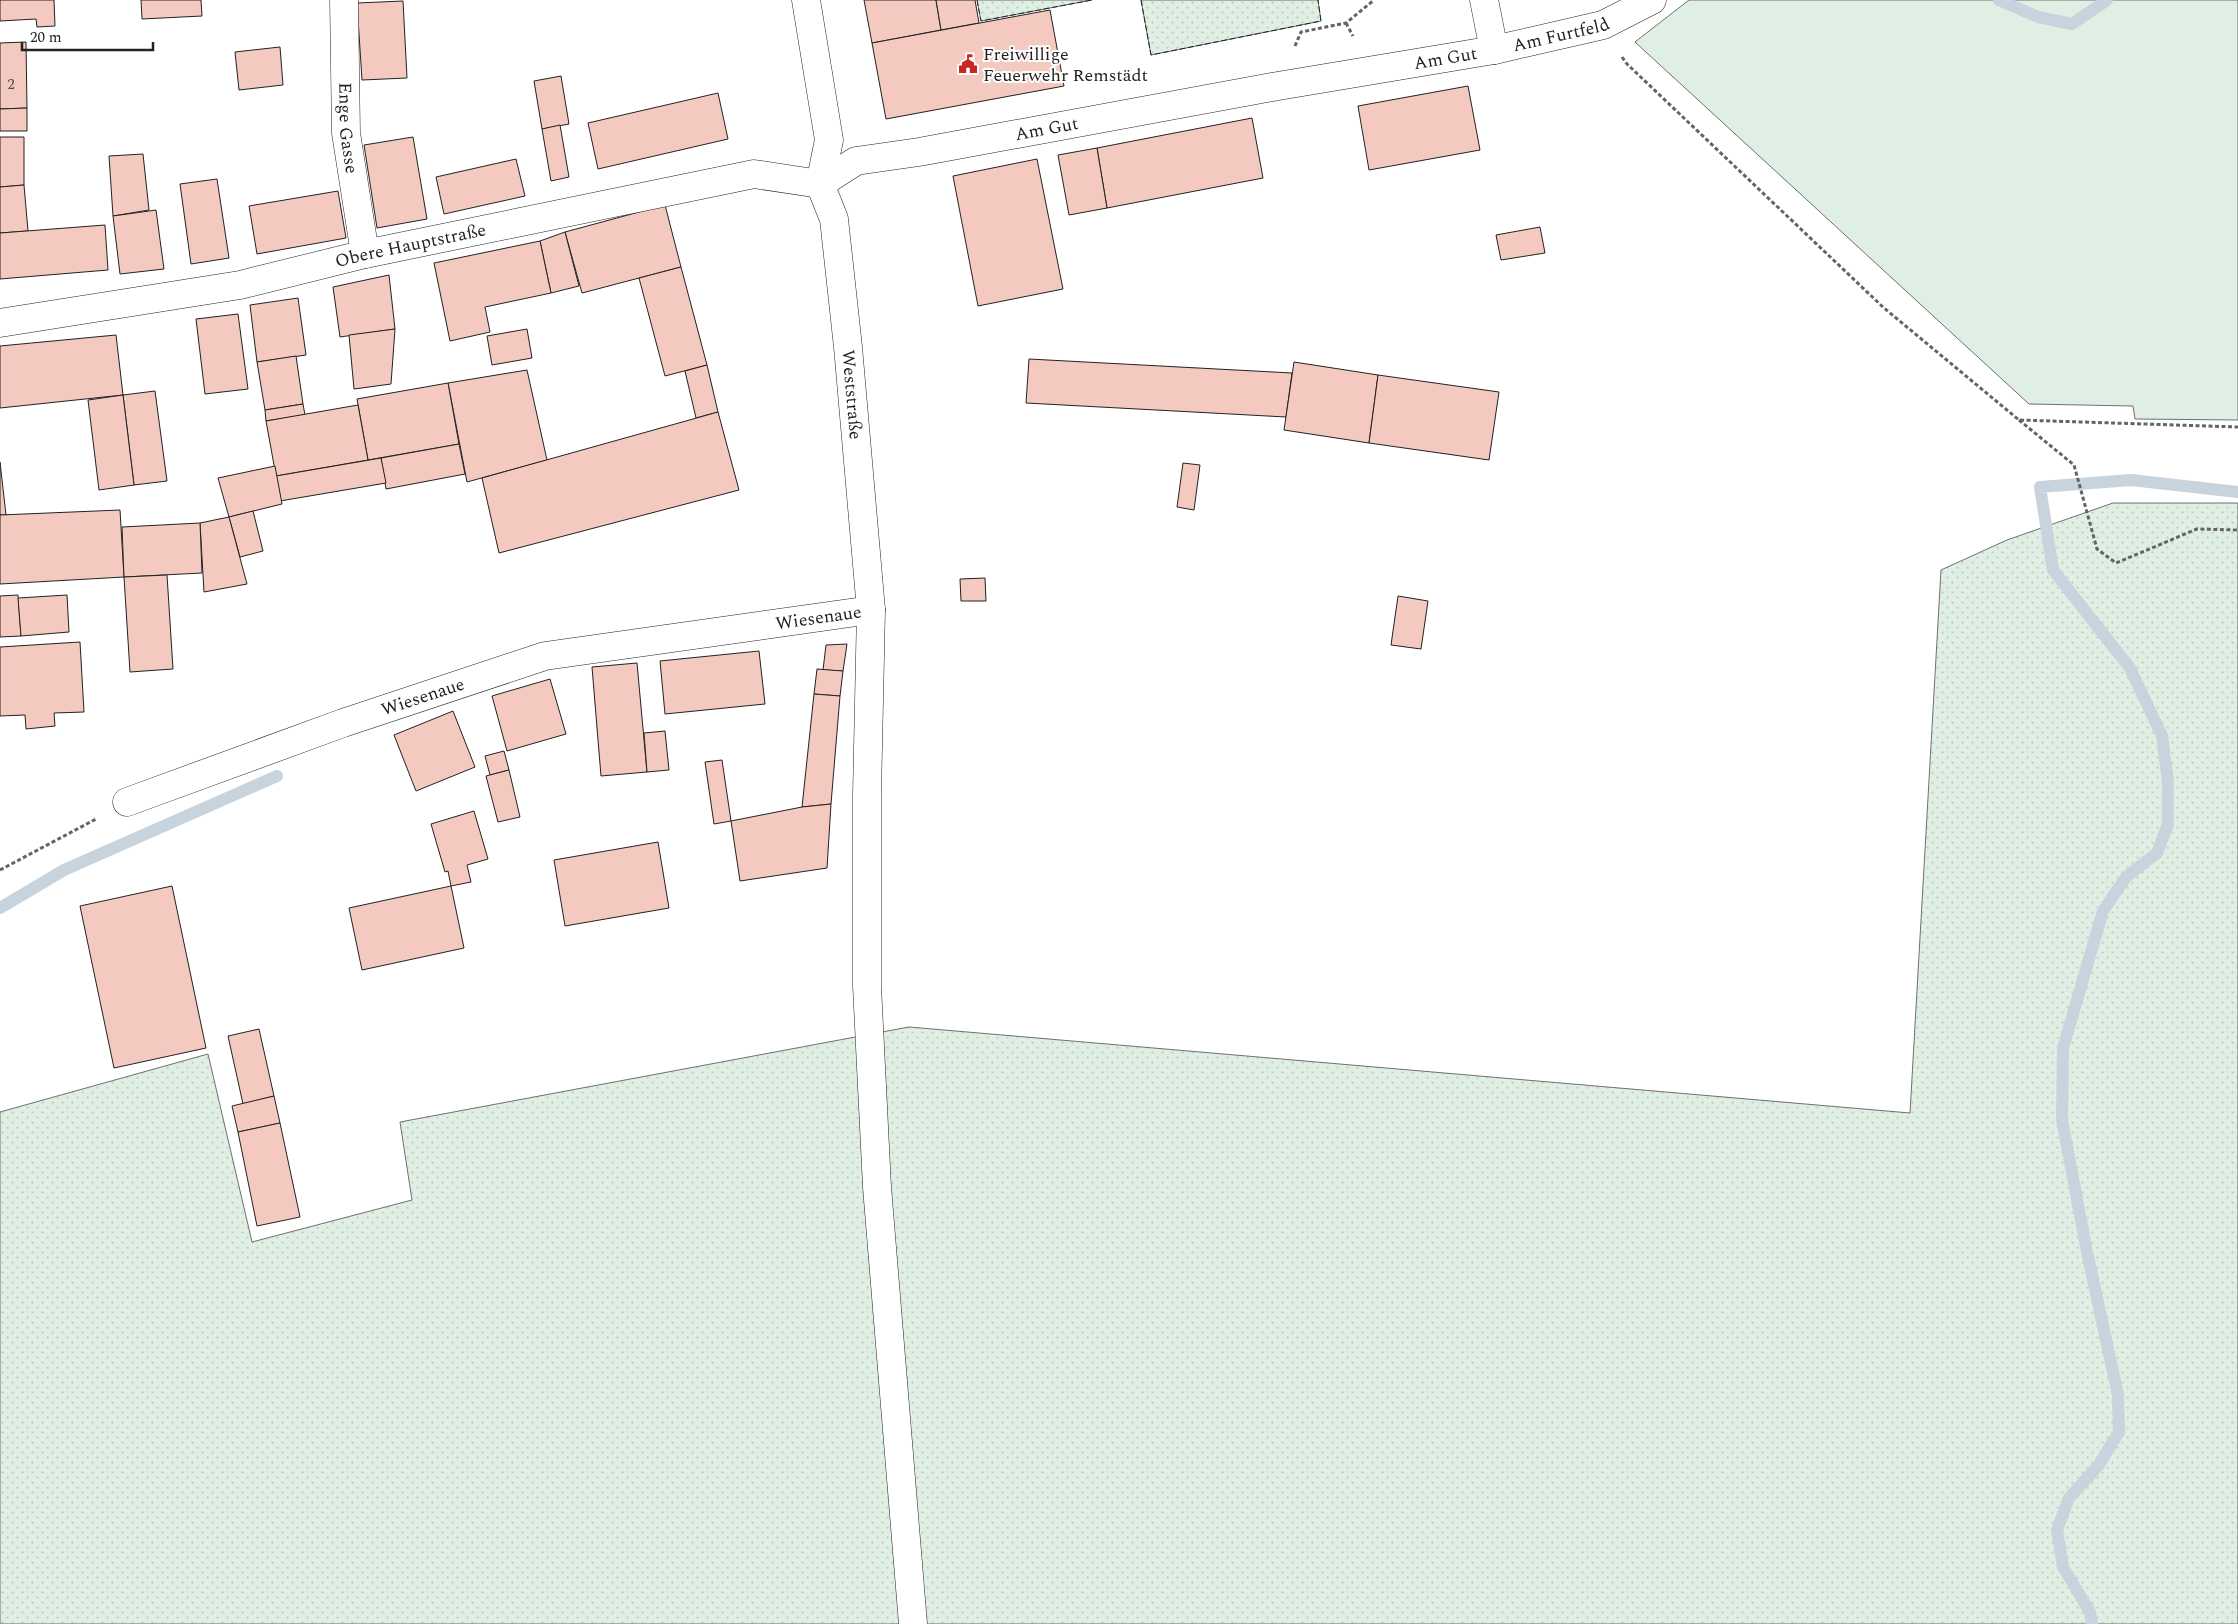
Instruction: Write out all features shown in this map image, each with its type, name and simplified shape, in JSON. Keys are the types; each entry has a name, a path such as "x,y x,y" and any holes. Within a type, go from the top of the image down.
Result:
{"street":[{"name":"Enge Gasse","path":"344,0 346,133 366,254"},
{"path":"806,0 829,140 820,184"},
{"path":"1484,0 1494,50"},
{"name":"Am Furtfeld","path":"1494,50 1603,26 1652,0"},
{"name":"Am Gut","path":"820,184 856,161 919,152 1278,86 1494,50"},
{"name":"Obere Hauptstraße","path":"0,323 240,285 366,254 754,174 820,184"},
{"name":"Weststraße","path":"820,184 834,219 848,347 871,610 867,794 867,986 877,1187 913,1624"},
{"name":"Wiesenaue","path":"127,802 343,723 546,656 871,610"}],"path":[{"path":"1278,86 1301,32 1346,23 1374,0"},
{"path":"1603,26 1627,64 1884,308 2074,464 2097,549 2116,563 2197,529 2238,530"},
{"path":"2019,420 2238,428"},
{"path":"0,870 127,802"}],"green space":[{"path":"977,0 1092,0 981,21"},
{"path":"1141,0 1318,0 1321,21 1151,55"},
{"path":"1689,0 2238,0 2238,420 2135,419 2133,406 2029,404 1635,42"},
{"path":"2113,503 2238,503 2238,1624 0,1624 0,1112 208,1054 252,1242 412,1200 400,1122 909,1027 1910,1113 1941,570 2007,540"}],"building":[{"path":"0,0 54,0 55,26 37,27 36,19 0,21"},
{"path":"141,0 201,0 202,16 142,19"},
{"path":"864,0 936,0 941,30 872,43"},
{"path":"936,0 975,0 979,23 941,30"},
{"path":"403,1 407,78 362,80 357,3"},
{"name":"Freiwillige Feuerwehr Remstädt","path":"1050,10 1064,86 886,119 872,43"},
{"path":"26,42 27,108 0,109 0,43"},
{"path":"280,47 283,85 239,90 235,52"},
{"path":"561,76 569,124 542,129 534,81"},
{"path":"1468,86 1480,150 1369,170 1358,106"},
{"path":"718,93 728,139 598,169 588,123"},
{"path":"27,108 27,131 0,131 0,109"},
{"path":"1252,118 1263,178 1107,208 1097,148"},
{"path":"560,125 569,177 551,181 542,129"},
{"path":"0,137 24,137 24,185 0,187"},
{"path":"413,137 427,219 377,228 364,145"},
{"path":"1097,148 1107,208 1069,215 1058,155"},
{"path":"143,154 149,210 113,216 109,156"},
{"path":"516,159 525,196 444,214 436,177"},
{"path":"1037,159 1063,289 978,306 953,176"},
{"path":"217,179 229,258 191,264 180,184"},
{"path":"24,185 28,231 0,233 0,187"},
{"path":"338,191 346,238 257,254 249,206"},
{"path":"665,205 681,267 582,293 565,232"},
{"path":"156,210 164,269 120,274 113,216"},
{"path":"105,225 108,270 0,279 0,233"},
{"path":"1540,227 1545,253 1501,260 1496,235"},
{"path":"565,232 579,286 551,293 540,241"},
{"path":"540,241 551,293 485,307 490,332 450,341 434,263"},
{"path":"681,267 707,365 665,376 639,278"},
{"path":"389,275 395,329 340,337 333,287"},
{"path":"298,298 306,355 257,362 250,305"},
{"path":"238,314 248,389 205,394 196,319"},
{"path":"395,329 391,384 354,389 349,335"},
{"path":"527,329 532,358 492,365 487,336"},
{"path":"116,335 123,395 0,408 0,346"},
{"path":"296,356 303,404 265,410 257,362"},
{"path":"1029,359 1292,373 1286,417 1026,403"},
{"path":"1294,362 1378,375 1369,443 1284,430"},
{"path":"707,365 718,412 696,418 685,371"},
{"path":"527,370 547,460 467,482 448,383"},
{"path":"1378,375 1499,392 1489,460 1369,443"},
{"path":"448,383 459,444 368,460 357,399"},
{"path":"155,391 167,481 134,485 123,395"},
{"path":"123,395 134,485 99,490 88,400"},
{"path":"303,404 305,415 266,421 265,410"},
{"path":"358,405 368,460 276,476 266,421"},
{"path":"718,412 739,490 499,553 482,478"},
{"path":"459,444 465,474 386,489 381,458"},
{"path":"381,458 386,483 280,501 276,476"},
{"path":"0,462 6,515 0,515"},
{"path":"1183,463 1200,465 1194,510 1177,507"},
{"path":"275,466 282,504 229,517 218,478"},
{"path":"120,510 124,577 0,584 0,515"},
{"path":"253,511 263,551 240,557 229,517"},
{"path":"229,517 247,584 204,592 200,523"},
{"path":"200,523 202,573 124,577 122,527"},
{"path":"167,575 173,669 130,672 124,577"},
{"path":"985,578 986,601 961,601 960,579"},
{"path":"18,595 21,636 0,637 0,596"},
{"path":"67,595 69,632 21,636 18,598"},
{"path":"1398,596 1428,601 1421,649 1391,645"},
{"path":"80,642 84,712 54,713 55,726 26,729 25,715 0,716 0,647"},
{"path":"847,644 843,671 823,670 826,645"},
{"path":"759,651 765,704 665,714 660,661"},
{"path":"637,663 647,772 601,776 592,667"},
{"path":"817,669 843,671 840,696 814,694"},
{"path":"550,679 566,734 507,751 492,696"},
{"path":"814,694 840,696 831,804 802,807"},
{"path":"453,711 475,767 416,791 394,735"},
{"path":"665,731 669,770 647,772 644,733"},
{"path":"504,751 509,770 490,775 485,756"},
{"path":"722,760 731,821 714,824 705,762"},
{"path":"509,770 520,817 498,822 486,776"},
{"path":"831,804 827,868 740,881 731,821 802,807"},
{"path":"474,811 488,859 467,865 471,882 451,886 448,871 445,872 431,824"},
{"path":"658,842 669,908 565,926 554,860"},
{"path":"172,886 206,1048 114,1068 80,906"},
{"path":"451,886 464,948 362,970 349,908"},
{"path":"259,1029 274,1096 243,1104 228,1036"},
{"path":"274,1096 280,1123 238,1132 232,1106"},
{"path":"280,1123 300,1217 257,1226 238,1132"}],"waterway":[{"path":"1999,0 2038,17 2072,24 2107,0"},
{"path":"2092,1624 2090,1612 2063,1567 2057,1530 2069,1498 2098,1466 2119,1432 2118,1395 2087,1252 2062,1120 2063,1048 2103,911 2126,877 2157,853 2168,824 2168,782 2162,736 2130,668 2053,570 2040,487 2131,480 2238,492"},
{"path":"0,908 64,870 277,776"}],"fence":[{"path":"977,0 981,21 1092,0"},
{"path":"1141,0 1151,55 1321,21 1318,0"}],"place":[{"name":"Freiwillige Feuerwehr Remstädt","path":"968,64"}]}
